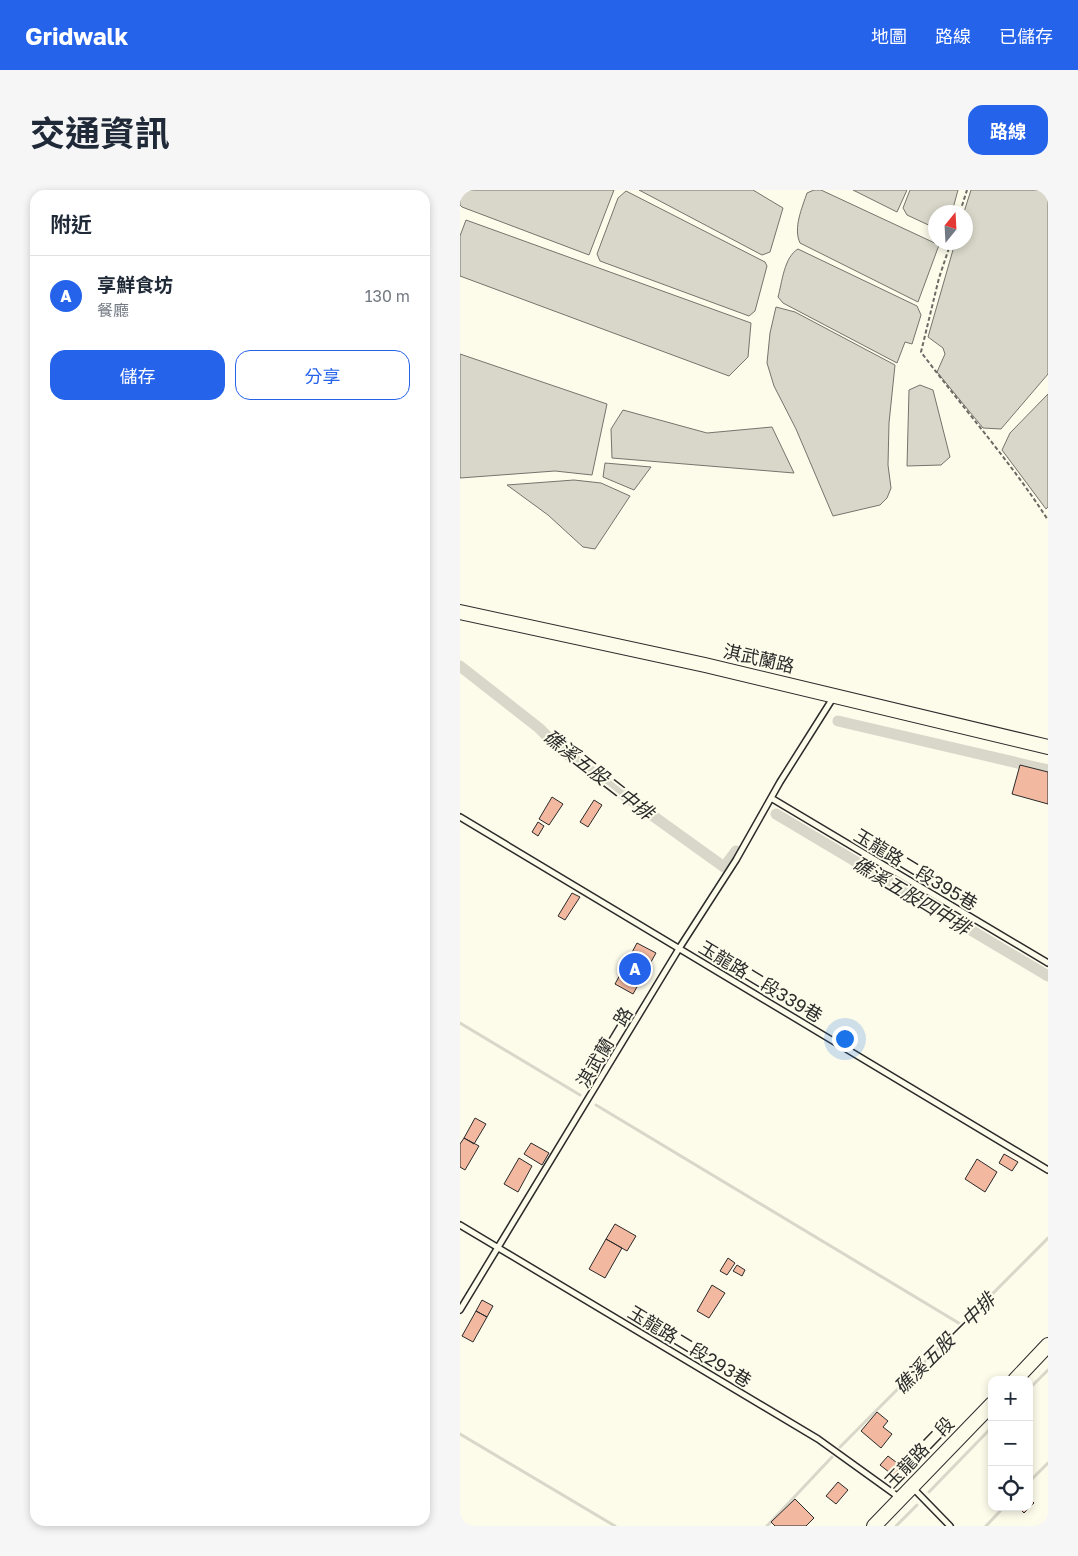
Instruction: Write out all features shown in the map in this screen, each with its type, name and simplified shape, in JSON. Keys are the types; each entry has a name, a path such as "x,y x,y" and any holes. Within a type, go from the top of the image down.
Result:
{"street":[{"name":"淇武蘭路","path":"460,612 705,665 1048,746"},
{"path":"1019,1376 1048,1345"},
{"name":"玉龍路二段","path":"874,1526 988,1408"}],"lane":[{"name":"淇武蘭一路","path":"460,1310 680,948 736,860 770,798 835,696"},
{"name":"玉龍路二段395巷","path":"770,798 1048,963"},
{"name":"玉龍路二段339巷","path":"460,817 1048,1170"},
{"name":"玉龍路二段293巷","path":"460,1225 818,1439 900,1499"},
{"path":"912,1487 950,1526"}],"path":[{"path":"962,205 967,190"},
{"path":"948,250 939,278 921,352 997,448 1031,493 1048,520"}],"shaded area":[{"path":"460,190 614,190 589,255 462,207 460,205"},
{"path":"639,190 753,190 783,208 770,252 762,255"},
{"path":"821,190 928,240 928,250 937,250 918,302 800,243 797,231 807,193"},
{"path":"853,190 907,190 897,212"},
{"path":"910,190 958,190 954,205 928,205 928,225 907,215 903,208"},
{"path":"971,190 1048,190 1048,374 1001,429 983,428 937,372 945,354 943,348 928,337 953,250 973,250 973,205 966,205"},
{"path":"626,191 765,262 767,266 755,311 749,316 600,261 597,254 618,198"},
{"path":"466,220 751,323 748,357 729,376 460,276 460,236"},
{"path":"798,249 917,306 921,315 912,344 905,342 897,363 783,303 778,297 784,271 793,253"},
{"path":"776,307 795,312 895,365 889,423 888,465 891,488 887,498 880,505 833,516 796,429 774,386 767,363 770,333"},
{"path":"460,354 607,404 592,475 555,471 460,478"},
{"path":"920,385 933,390 950,457 941,465 907,466 909,390"},
{"path":"1048,394 1048,507 1046,509 1002,450 1010,433"},
{"path":"623,410 707,433 772,427 794,473 612,458 611,429"},
{"path":"605,463 651,467 634,490 603,477"},
{"path":"574,480 601,483 630,496 595,549 583,547 548,515 507,485"}],"building":[{"path":"1020,765 1048,772 1048,804 1012,794"},
{"path":"552,797 563,804 549,825 539,819"},
{"path":"594,800 602,805 588,827 580,822"},
{"path":"538,822 544,826 538,836 532,832"},
{"path":"572,893 580,897 565,920 558,916"},
{"path":"637,943 656,953 633,994 615,984"},
{"path":"475,1118 486,1124 474,1144 464,1138"},
{"path":"464,1138 479,1146 465,1170 460,1167 460,1144"},
{"path":"531,1143 549,1153 542,1165 524,1154"},
{"path":"1004,1154 1018,1162 1012,1171 999,1163"},
{"path":"519,1158 532,1166 518,1192 504,1184"},
{"path":"977,1159 997,1172 985,1192 965,1179"},
{"path":"615,1224 636,1236 627,1251 606,1239"},
{"path":"606,1239 622,1248 605,1278 589,1269"},
{"path":"728,1258 735,1263 727,1275 720,1271"},
{"path":"737,1265 745,1270 742,1276 733,1271"},
{"path":"712,1285 725,1293 709,1318 697,1311"},
{"path":"482,1300 493,1306 487,1317 476,1311"},
{"path":"476,1311 487,1317 473,1342 462,1336"},
{"path":"877,1412 888,1421 883,1427 892,1434 881,1448 861,1431"},
{"path":"912,1452 919,1457 910,1468 903,1462"},
{"path":"888,1456 901,1466 894,1476 880,1465"},
{"path":"838,1482 848,1490 836,1504 826,1496"},
{"path":"795,1499 814,1518 806,1526 775,1526 771,1522"}],"waterway":[{"name":"礁溪五股二中排","path":"460,666 539,728 560,749 724,867 736,851"},
{"path":"838,721 1048,770"},
{"name":"礁溪五股四中排","path":"776,814 1048,976"},
{"path":"460,1023 580,1095"},
{"path":"596,1105 962,1325"},
{"name":"礁溪五股一中排","path":"840,1447 1048,1238"},
{"path":"1033,1385 1048,1370"},
{"path":"929,1492 988,1431"},
{"path":"460,1434 615,1526"},
{"name":"礁溪五股一中排","path":"767,1526 832,1457"},
{"path":"1033,1478 1048,1463"},
{"path":"896,1526 917,1505"},
{"path":"986,1526 1000,1511"}],"place":[{"name":"享鮮食坊","path":"635,969"}]}
